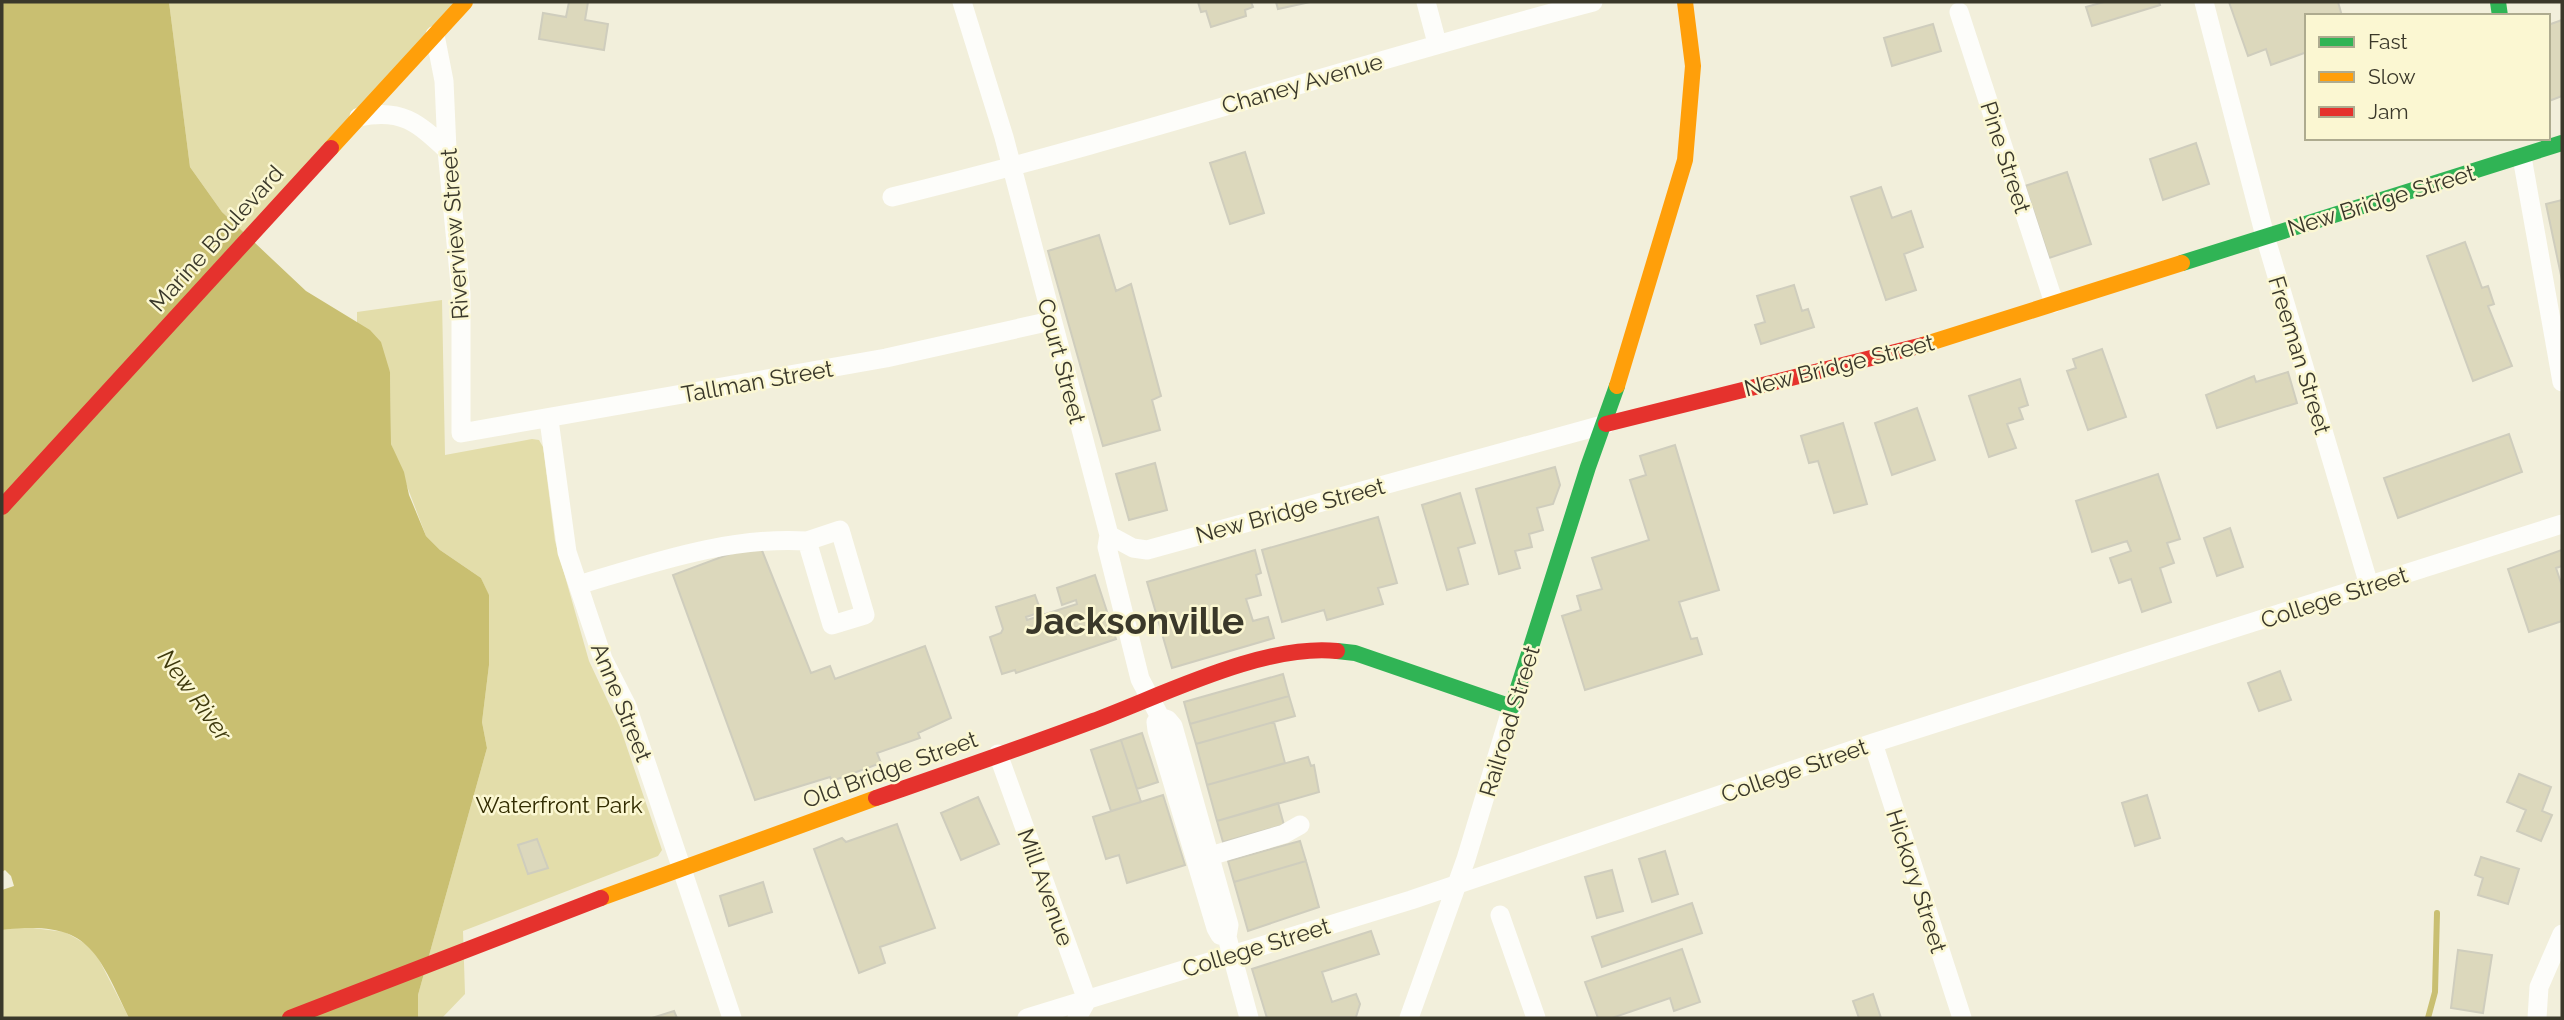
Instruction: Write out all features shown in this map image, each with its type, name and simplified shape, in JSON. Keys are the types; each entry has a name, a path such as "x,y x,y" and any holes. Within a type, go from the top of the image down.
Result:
{"main road":[{"name":"Marine Boulevard","path":"2,507 465,2"},
{"name":"Railroad Street","path":"1512,707 1588,467 1606,424 1685,160 1693,66 1685,2"},
{"name":"New Bridge Street","path":"1606,424 1913,348 2265,236 2521,147 2562,143"},
{"name":"Old Bridge Street","path":"290,1018 683,867 1096,720 1150,695 1279,656 1336,649 1355,653 1512,707"}],"street":[{"name":"Court Street","path":"962,2 1011,168 1109,535 1107,547 1140,679 1160,717"},
{"path":"1426,2 1437,43"},
{"name":"Chaney Avenue","path":"892,197 1011,168 1437,43 1594,2"},
{"name":"Freeman Street","path":"2204,2 2265,236 2369,585"},
{"name":"Pine Street","path":"1959,12 2054,303"},
{"name":"Riverview Street","path":"435,35 444,81 447,150 461,294 461,433"},
{"path":"358,118 380,113 397,114 422,128 447,150"},
{"path":"2521,147 2562,382"},
{"name":"Tallman Street","path":"461,433 886,358 1051,321"},
{"name":"Anne Street","path":"549,419 567,552 603,659 627,706 732,1018"},
{"name":"New Bridge Street","path":"1109,535 1133,548 1147,550 1606,424"},
{"name":"College Street","path":"1027,1018 1087,1000 1229,946 1457,885 1873,743 2562,524"},
{"path":"578,585 673,557 754,539 807,541 840,530 865,615 832,625 807,541"},
{"name":"Railroad Street","path":"1409,1018 1457,885 1512,707"},
{"name":"Court Street","path":"1160,717 1166,718 1173,726 1229,925 1229,946 1249,1018"},
{"name":"Court Street","path":"1160,717 1156,722 1157,730 1216,928 1229,946"},
{"name":"Hickory Street","path":"1873,743 1962,1018"},
{"name":"Mill Avenue","path":"998,754 1087,1000"},
{"path":"1210,856 1284,834 1300,825"},
{"path":"1500,915 1536,1018"},
{"path":"2537,1018 2539,987 2562,934"},
{"path":"1077,1018 1087,1000"}],"green space":[{"path":"169,2 465,2 248,237 222,212 190,167"},
{"name":"Waterfront Park","path":"442,300 445,455 532,439 539,440 543,447 555,541 589,661 620,727 662,850 658,856 463,931 465,994 442,1018 418,1018 418,995 487,748 482,722 489,665 489,596 481,578 440,550 426,536 391,444 390,372 357,323 357,312"},
{"path":"25,927 65,932 93,948 129,1018 2,1018 2,930"}],"water":[{"name":"New River","path":"2,2 169,2 190,167 222,212 306,291 370,330 381,342 390,372 391,444 404,472 409,495 426,536 440,550 481,578 489,595 489,665 482,722 487,748 418,995 418,1018 129,1018 97,957 85,944 71,935 53,930 2,930 2,890 14,886 11,876 5,870 2,872"}],"building":[{"path":"569,2 588,2 585,20 608,24 604,50 539,39 543,13 566,17"},
{"path":"1198,2 1251,2 1253,7 1245,10 1246,16 1211,27 1206,11 1201,12"},
{"path":"1276,2 1310,2 1278,9"},
{"path":"2104,2 2159,2 2160,5 2092,26 2086,7"},
{"path":"2229,2 2338,2 2341,14 2305,14 2305,53 2271,65 2266,49 2248,56"},
{"path":"2562,20 2562,96 2550,101 2550,24"},
{"path":"1933,24 1941,51 1892,66 1884,38"},
{"path":"2196,143 2209,184 2163,200 2150,159"},
{"path":"1245,152 1264,213 1230,224 1210,163"},
{"path":"2067,172 2091,244 2049,258 2025,186"},
{"path":"1881,187 1892,218 1911,211 1923,247 1904,254 1916,290 1886,300 1851,197"},
{"path":"2562,200 2562,280 2546,204"},
{"path":"1099,235 1116,291 1131,284 1161,396 1152,400 1160,430 1103,446 1048,251"},
{"path":"2465,242 2482,288 2488,286 2494,304 2488,306 2512,366 2473,381 2427,256"},
{"path":"1794,285 1802,311 1808,309 1814,327 1761,344 1755,325 1765,322 1757,296"},
{"path":"2102,349 2126,417 2088,430 2067,371 2076,368 2073,359"},
{"path":"2288,372 2297,403 2217,428 2206,395 2254,376 2256,382"},
{"path":"2020,379 2028,405 2019,408 2023,419 2007,424 2016,448 1989,457 1969,396"},
{"path":"1917,408 1935,460 1892,475 1875,423"},
{"path":"1843,423 1867,504 1834,513 1818,461 1809,463 1801,436"},
{"path":"2509,434 2522,472 2398,518 2384,478"},
{"path":"1675,445 1719,590 1679,602 1691,639 1697,638 1702,654 1585,690 1562,616 1581,610 1577,596 1602,589 1592,558 1649,540 1630,480 1646,475 1640,456"},
{"path":"1155,463 1167,510 1129,520 1116,474"},
{"path":"1555,467 1560,485 1553,504 1537,508 1543,530 1529,534 1532,547 1515,551 1520,568 1499,574 1476,489"},
{"path":"2158,474 2180,539 2167,543 2174,563 2160,568 2171,602 2142,612 2131,579 2119,583 2110,558 2131,551 2127,541 2092,552 2076,501"},
{"path":"1460,493 1475,543 1458,548 1468,584 1447,590 1422,505"},
{"path":"1378,517 1397,583 1378,588 1383,604 1327,620 1324,610 1282,622 1262,550"},
{"path":"2230,528 2243,567 2217,576 2204,538"},
{"path":"759,543 811,673 830,666 835,679 925,646 951,718 918,733 920,738 877,753 881,763 832,781 830,777 755,800 673,575"},
{"path":"1255,550 1261,573 1256,575 1261,595 1246,599 1253,621 1268,617 1274,638 1172,668 1147,582"},
{"path":"2562,550 2562,566 2556,568 2562,586 2562,621 2529,632 2508,569"},
{"path":"1095,575 1116,639 1016,673 1015,670 1002,674 990,637 1001,633 1003,629 996,607 1035,595 1041,612 1026,617 1027,620 1077,604 1076,600 1062,605 1057,588"},
{"path":"2280,671 2291,700 2259,711 2248,683"},
{"path":"1283,674 1289,696 1190,724 1184,702"},
{"path":"1289,696 1295,716 1196,744 1190,724"},
{"path":"1274,722 1285,763 1207,785 1196,744"},
{"path":"1142,733 1158,782 1137,789 1121,740"},
{"path":"1121,740 1141,802 1111,811 1091,750"},
{"path":"1308,757 1311,766 1314,765 1319,792 1217,821 1207,785"},
{"path":"2519,774 2551,787 2542,811 2552,815 2541,841 2517,831 2526,810 2507,802"},
{"path":"1163,795 1185,865 1127,883 1119,855 1106,859 1093,817"},
{"path":"2147,795 2160,838 2135,846 2122,803"},
{"path":"978,797 999,844 961,860 941,813"},
{"path":"1278,803 1284,825 1223,842 1217,821"},
{"path":"897,824 935,928 880,947 885,963 859,973 814,849 842,838 846,842"},
{"path":"537,839 548,868 528,874 518,845"},
{"path":"1300,841 1306,861 1234,882 1228,861"},
{"path":"1665,851 1678,894 1652,902 1639,859"},
{"path":"2481,857 2519,869 2508,904 2478,895 2483,878 2475,875"},
{"path":"1306,861 1319,907 1248,931 1234,882"},
{"path":"1612,870 1623,911 1597,918 1585,877"},
{"path":"763,882 772,912 729,926 720,896"},
{"path":"1692,903 1702,933 1602,967 1592,937"},
{"path":"1371,931 1379,954 1322,972 1332,1002 1356,994 1360,1004 1356,1017 1267,1018 1252,969"},
{"path":"1682,949 1700,1002 1674,1011 1670,998 1612,1018 1598,1018 1585,982"},
{"path":"2458,950 2492,955 2483,1013 2451,1008"},
{"path":"1873,994 1881,1018 1859,1018 1853,1001"},
{"path":"674,1011 677,1018 652,1018"}],"waterway":[{"path":"2428,1018 2435,992 2437,913"}],"traffic: fast":[{"path":"2498,2 2500,14"},
{"path":"2182,263 2562,143"},
{"path":"1337,651 1355,653 1512,707 1588,467 1617,386"}],"traffic: slow":[{"path":"331,148 465,2"},
{"path":"1617,386 1685,160 1693,66 1685,2"},
{"path":"1923,345 2182,263"},
{"path":"601,898 876,798"}],"traffic: jam":[{"path":"2,507 331,148"},
{"path":"1606,424 1923,345"},
{"path":"876,798 1066,731 1246,663 1308,651 1337,651"},
{"path":"290,1018 601,898"}],"district":[{"name":"Jacksonville","path":"1135,621"}]}
